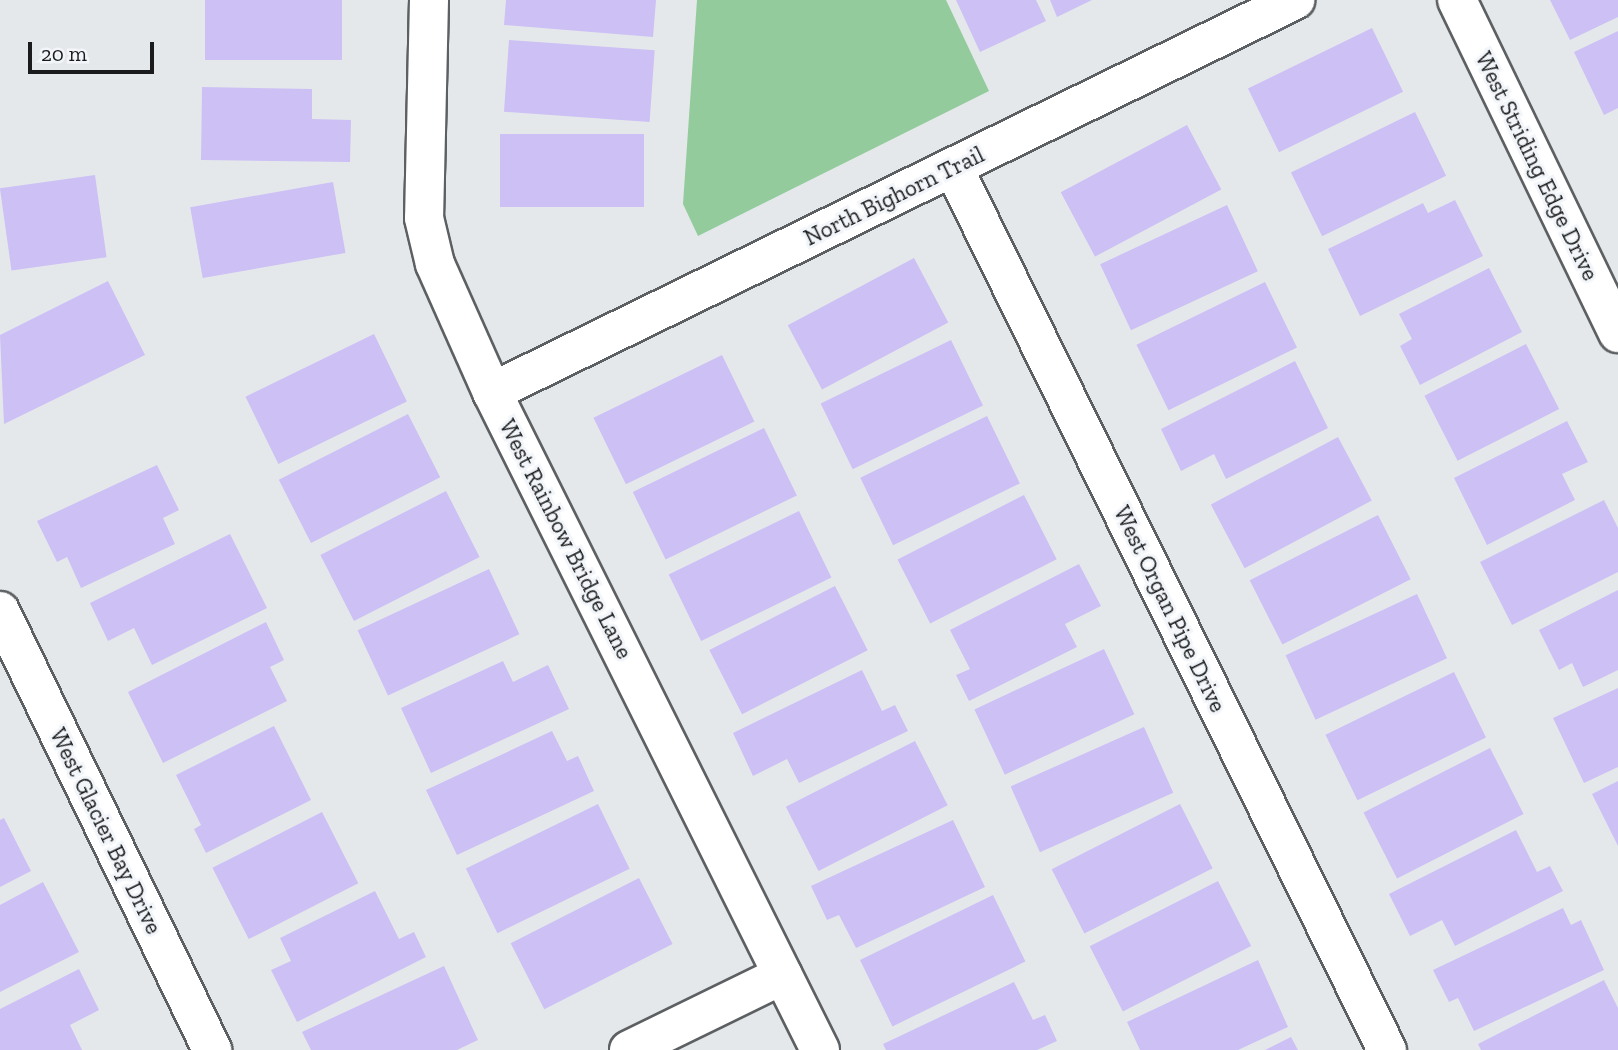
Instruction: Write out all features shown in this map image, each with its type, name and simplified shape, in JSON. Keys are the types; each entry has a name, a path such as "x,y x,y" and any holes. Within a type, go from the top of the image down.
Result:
{"street":[{"name":"West Rainbow Bridge Lane","path":"429,0 424,218 435,264 492,392 820,1050"},
{"name":"North Bighorn Trail","path":"492,392 1295,0"},
{"name":"West Striding Edge Drive","path":"1457,0 1618,333"},
{"name":"West Organ Pipe Drive","path":"953,167 1387,1050"},
{"name":"West Glacier Bay Drive","path":"0,611 212,1050"},
{"path":"629,1050 783,975"}],"green space":[{"path":"697,0 946,0 989,91 698,236 683,204"}],"building":[{"path":"205,0 342,0 342,60 205,60"},
{"path":"506,0 656,0 653,37 504,25"},
{"path":"956,0 1036,0 1046,21 980,52"},
{"path":"1050,0 1092,0 1057,17"},
{"path":"1550,0 1618,0 1618,17 1570,40"},
{"path":"1372,28 1403,92 1279,152 1248,88"},
{"path":"1618,31 1618,108 1604,115 1574,52"},
{"path":"509,40 655,50 650,122 504,112"},
{"path":"202,87 312,89 312,119 351,120 350,162 201,160"},
{"path":"1415,112 1446,176 1322,236 1291,172"},
{"path":"1187,125 1221,189 1095,257 1061,192"},
{"path":"500,134 644,134 644,207 500,207"},
{"path":"95,175 107,257 11,271 0,188"},
{"path":"333,182 346,253 203,278 190,207"},
{"path":"1455,200 1483,256 1360,316 1328,249 1423,203 1428,213"},
{"path":"1227,205 1258,271 1131,330 1100,264"},
{"path":"914,258 948,322 822,390 788,325"},
{"path":"1489,268 1522,332 1420,385 1400,346 1412,339 1399,314"},
{"path":"108,281 145,355 4,424 0,335"},
{"path":"1265,282 1297,348 1168,410 1136,345"},
{"path":"374,334 407,401 278,464 245,397"},
{"path":"951,340 983,406 853,469 821,404"},
{"path":"1526,344 1559,409 1458,461 1424,396"},
{"path":"722,355 754,422 626,484 593,418"},
{"path":"1295,361 1328,428 1226,479 1214,454 1181,471 1161,429"},
{"path":"408,414 440,477 311,543 279,480"},
{"path":"987,416 1020,483 893,545 860,478"},
{"path":"1567,421 1588,462 1562,474 1575,500 1487,545 1454,478"},
{"path":"764,428 797,495 666,559 633,492"},
{"path":"1338,437 1372,501 1245,568 1211,505"},
{"path":"157,465 179,510 163,518 175,544 81,588 67,557 57,562 37,521"},
{"path":"446,491 480,557 354,621 320,555"},
{"path":"1024,495 1057,559 930,624 897,559"},
{"path":"1604,500 1618,528 1618,572 1512,625 1480,562"},
{"path":"799,511 831,578 701,641 669,575"},
{"path":"1378,515 1411,579 1282,645 1250,580"},
{"path":"230,534 267,608 152,665 134,628 108,641 90,603"},
{"path":"1079,564 1101,606 1065,624 1077,647 969,701 956,675 970,669 950,630"},
{"path":"489,569 519,634 388,696 358,630"},
{"path":"835,586 868,650 742,714 709,650"},
{"path":"1618,590 1618,670 1583,687 1572,663 1559,670 1539,630"},
{"path":"1417,594 1447,658 1316,720 1286,655"},
{"path":"266,622 284,660 270,667 287,701 163,763 128,692"},
{"path":"1104,649 1134,714 1005,775 974,709"},
{"path":"503,661 513,682 548,665 569,709 431,773 401,708"},
{"path":"862,670 882,711 895,705 908,731 799,783 787,759 753,776 733,733"},
{"path":"1454,672 1486,738 1357,800 1325,735"},
{"path":"1618,688 1618,767 1584,783 1553,718"},
{"path":"274,726 311,800 206,853 194,829 201,825 176,775"},
{"path":"1144,727 1173,793 1040,852 1011,786"},
{"path":"552,731 567,761 578,756 594,791 457,855 426,790"},
{"path":"915,741 948,805 818,871 786,807"},
{"path":"1490,748 1524,814 1397,878 1363,812"},
{"path":"1618,781 1618,846 1592,794"},
{"path":"598,804 630,869 497,933 466,868"},
{"path":"1180,804 1213,868 1084,934 1052,869"},
{"path":"322,812 358,883 249,939 212,868"},
{"path":"4,818 31,871 0,887 0,820"},
{"path":"953,820 985,887 856,948 839,915 827,920 811,886"},
{"path":"1516,830 1537,872 1550,866 1563,891 1455,946 1442,920 1410,936 1389,894"},
{"path":"639,878 673,944 544,1009 511,943"},
{"path":"1218,881 1251,946 1123,1011 1090,946"},
{"path":"43,882 79,952 0,992 0,905"},
{"path":"375,891 399,939 414,932 426,957 297,1022 271,970 291,961 280,938"},
{"path":"993,895 1025,962 892,1026 860,960"},
{"path":"1563,908 1571,925 1581,920 1604,970 1474,1031 1458,998 1449,1002 1433,970"},
{"path":"1258,960 1288,1027 1238,1050 1140,1050 1127,1022"},
{"path":"444,966 478,1040 457,1050 311,1050 302,1032"},
{"path":"79,969 99,1010 70,1025 82,1050 0,1050 0,1009"},
{"path":"1604,980 1618,1008 1618,1050 1481,1050 1478,1044"},
{"path":"1014,982 1033,1020 1045,1015 1057,1041 1037,1050 886,1050 883,1044"},
{"path":"1291,1037 1298,1050 1265,1050"}]}
